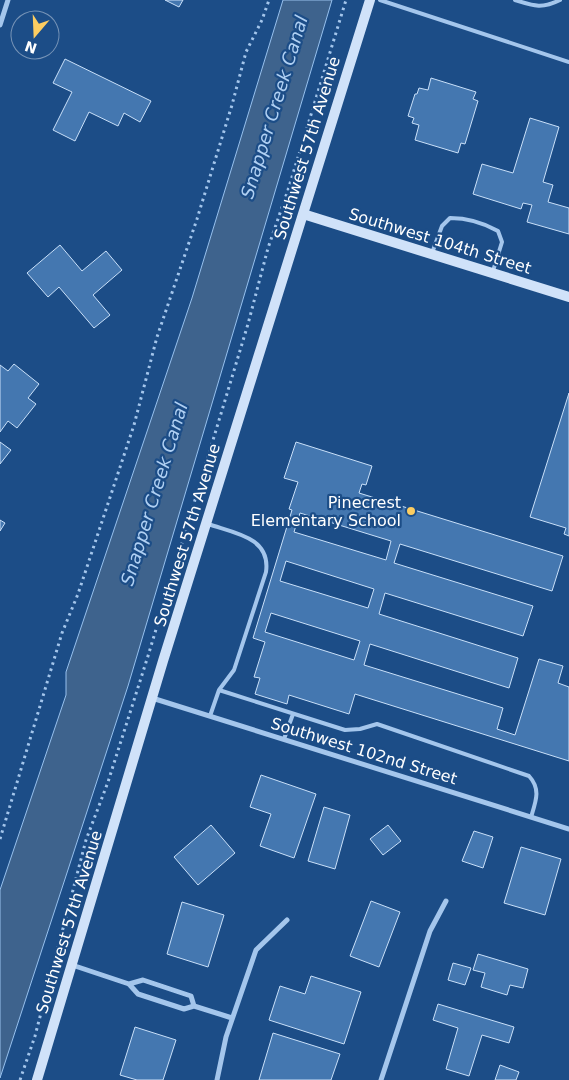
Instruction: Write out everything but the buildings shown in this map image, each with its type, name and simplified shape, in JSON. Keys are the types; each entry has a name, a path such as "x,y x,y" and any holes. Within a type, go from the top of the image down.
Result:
{"main road":[{"name":"Southwest 57th Avenue","path":"37,1080 152,697 370,0"},
{"name":"Southwest 104th Street","path":"303,214 569,297"}],"street":[{"path":"0,24 8,0"},
{"name":"Southwest 102nd Street","path":"152,697 569,829"},
{"path":"381,1080 430,931 446,901"},
{"path":"217,1080 232,1018 256,950 287,920"},
{"path":"72,965 129,984 138,994 184,1010 194,1006 232,1018"},
{"path":"129,984 143,980 191,996 194,1006"}],"lane":[{"path":"380,0 569,62"},
{"path":"515,0 532,6 549,6 560,0"},
{"path":"431,254 442,226 450,218 466,218 483,223 498,232 502,242 492,273"},
{"path":"206,524 253,540 263,550 267,564 234,670 219,690 210,716"},
{"path":"219,690 345,730 360,729 377,724 530,776 535,782 538,792 531,817"},
{"path":"284,739 293,714"}],"path":[{"path":"0,839 62,634 78,594 134,425 158,337 204,195 246,52 262,20 269,0"},
{"path":"20,1080 35,1036 86,840 108,782 145,665 245,334 268,248 288,190 346,0"}],"water":[{"name":"Snapper Creek Canal","path":"283,0 332,0 128,686 0,1078 0,890 66,695 66,672 192,298"}],"place":[{"name":"Pinecrest Elementary School","path":"411,511"}]}
